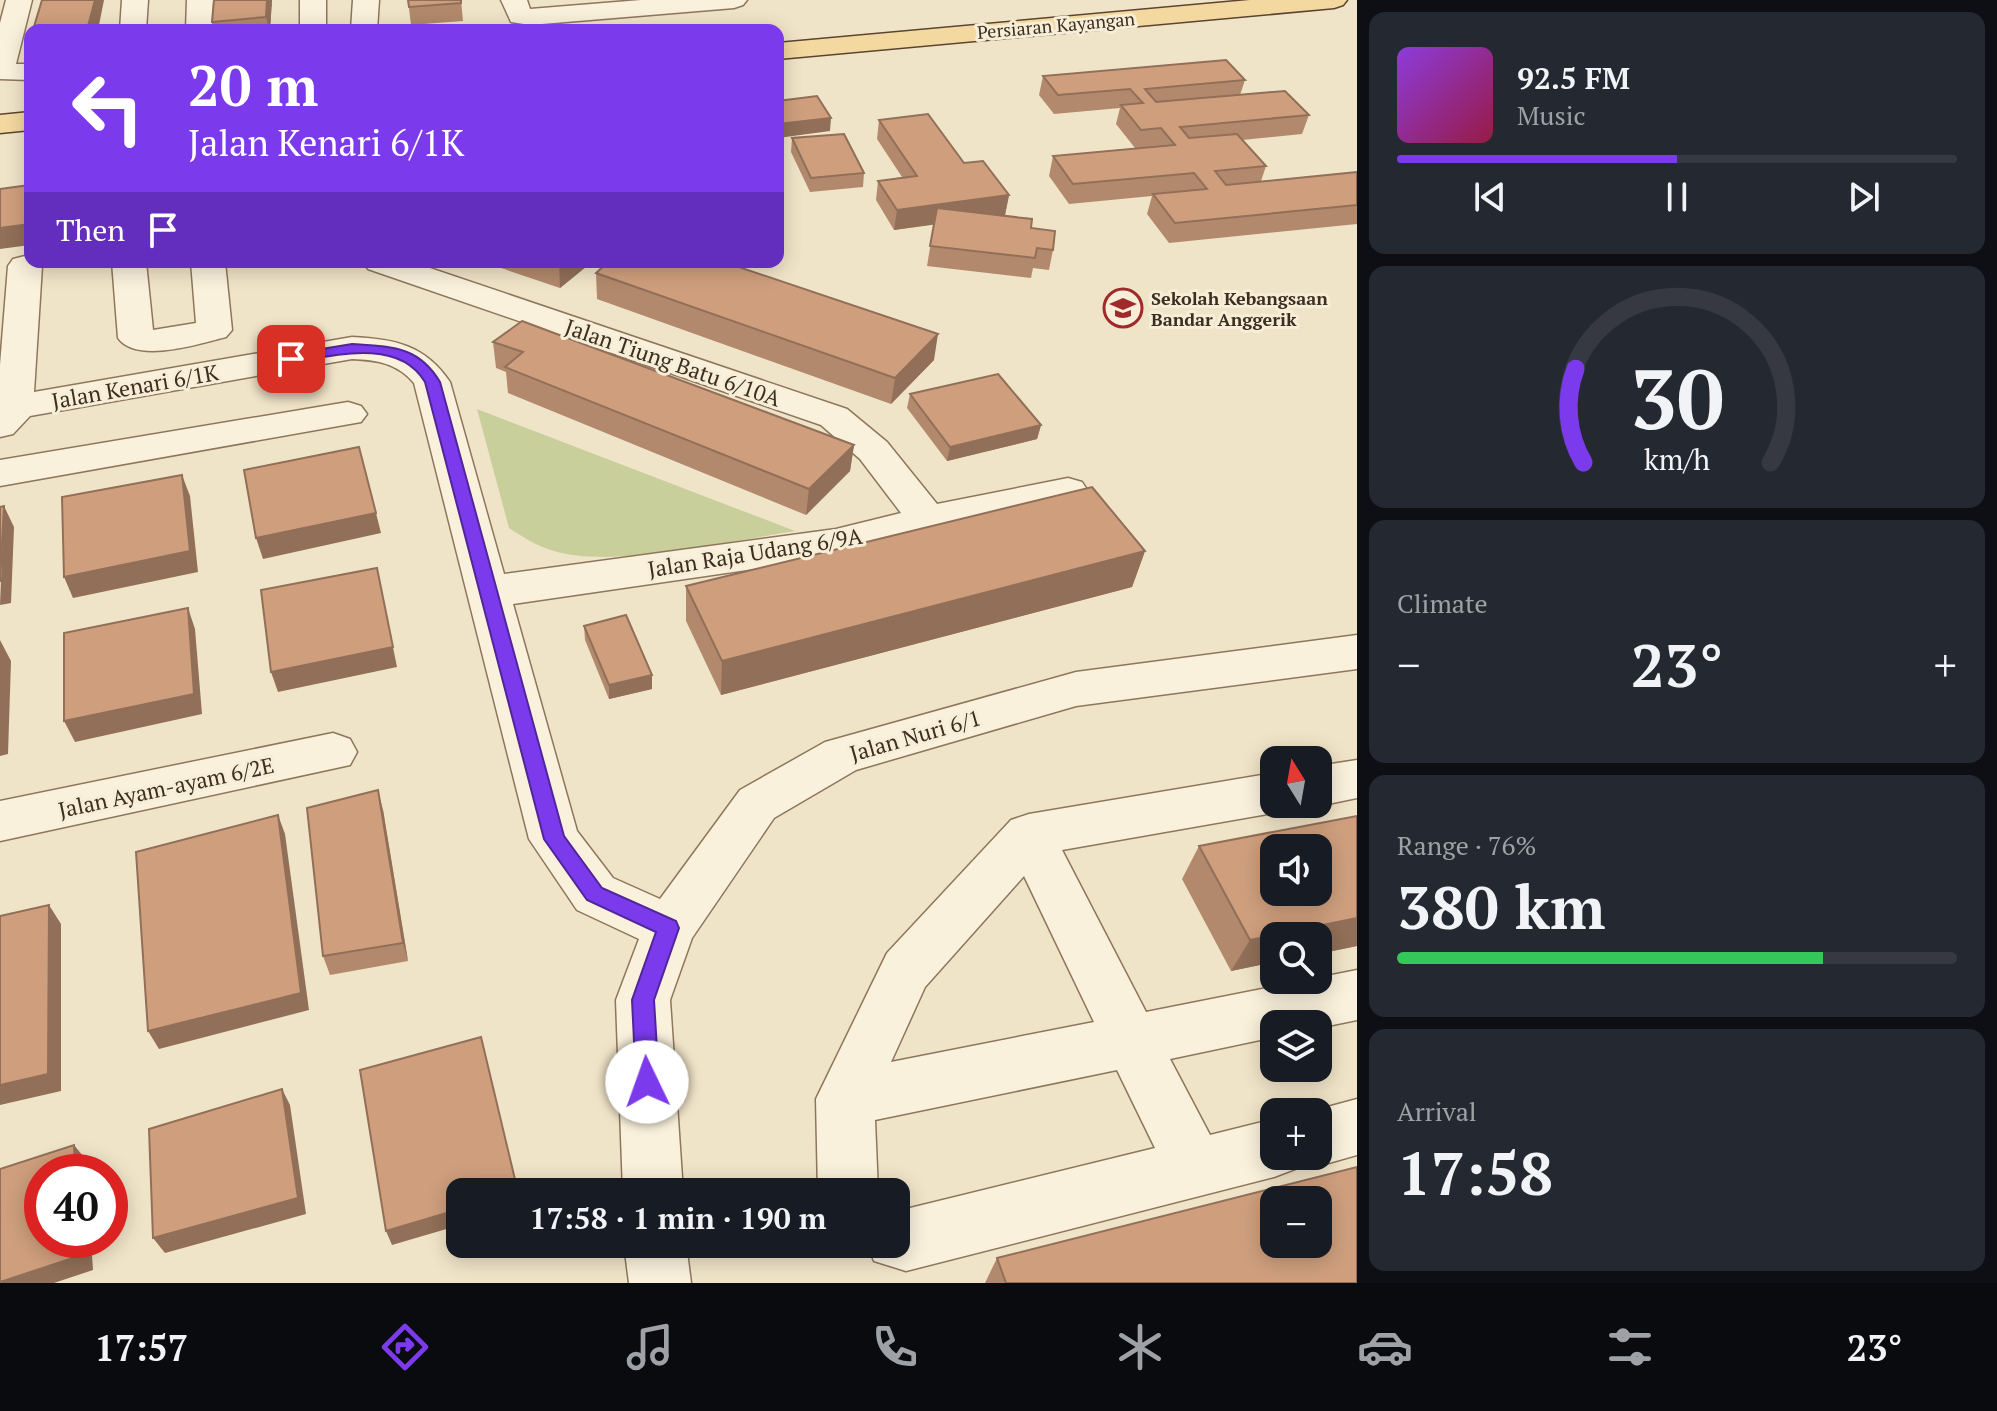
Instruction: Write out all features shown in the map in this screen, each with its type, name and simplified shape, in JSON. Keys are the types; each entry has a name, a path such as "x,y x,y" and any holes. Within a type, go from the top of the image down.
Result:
{"main road":[{"name":"Persiaran Kayangan","path":"784,28 1104,0"},
{"name":"Persiaran Kayangan","path":"784,50 1334,0"},
{"path":"0,98 24,96"},
{"path":"0,124 24,122"}],"street":[{"path":"19,0 2,66 7,72 24,72"},
{"path":"133,24 135,0"},
{"path":"199,24 200,0"},
{"path":"313,0 313,24"},
{"path":"364,24 366,0"},
{"path":"514,0 520,16 530,17 644,4 734,0"},
{"name":"Jalan Kenari 6/1K","path":"26,268 10,348 7,416 352,348 399,352 424,369 432,382 554,839 595,894 669,928"},
{"path":"130,268 136,338 143,342 214,330 209,268"},
{"name":"Jalan Tiung Batu 6/10A","path":"398,268 834,417 856,430 873,448 927,520"},
{"path":"0,473 348,414"},
{"name":"Jalan Raja Udang 6/9A","path":"487,592 836,543 927,520 1068,491"},
{"name":"Jalan Nuri 6/1","path":"652,1178 643,1000 669,928 757,804 842,755 1076,689 1357,652"},
{"name":"Jalan Ayam-ayam 6/2E","path":"0,821 333,752"},
{"path":"1332,783 1357,779"},
{"path":"848,1178 845,1099 906,970 1029,835 1260,795"},
{"path":"1029,835 1195,1168"},
{"path":"845,1099 1357,995"},
{"path":"1332,1133 1357,1127"},
{"path":"910,1239 1260,1152"},
{"path":"657,1258 660,1283"}],"green space":[{"path":"477,409 795,531 639,555 579,556 548,549 509,528"}],"building":[{"path":"42,0 95,0 89,24 35,24"},
{"path":"214,0 267,0 266,17 212,22"},
{"path":"408,0 461,0 461,3 409,7"},
{"path":"1226,60 1245,80 1145,89 1156,102 1285,91 1309,115 1180,127 1189,138 1237,134 1266,166 1215,171 1226,185 1357,172 1357,205 1175,223 1153,194 1207,189 1194,173 1073,184 1053,156 1175,145 1161,128 1141,130 1121,105 1143,103 1130,89 1058,95 1043,76"},
{"path":"817,96 831,118 784,123 784,100"},
{"path":"928,114 964,163 983,161 1009,195 897,210 878,181 917,176 879,120"},
{"path":"844,134 864,173 811,178 792,138"},
{"path":"24,186 24,225 0,228 0,189"},
{"path":"937,208 1032,219 1031,228 1055,231 1053,250 1037,248 1035,258 930,246"},
{"path":"601,268 742,268 938,334 895,378 596,273"},
{"path":"522,321 854,445 809,489 505,367 523,352 493,342"},
{"path":"998,374 1041,425 950,447 910,394"},
{"path":"359,447 376,513 256,538 244,470"},
{"path":"182,475 190,551 64,577 62,497"},
{"path":"1092,487 1145,551 722,661 686,586"},
{"path":"4,506 0,582 0,507"},
{"path":"377,568 393,647 271,672 261,590"},
{"path":"188,608 194,694 64,721 64,633"},
{"path":"626,615 652,675 609,685 584,626"},
{"path":"378,790 403,943 323,956 307,808"},
{"path":"278,815 301,993 148,1031 136,852"},
{"path":"1357,816 1357,918 1332,923 1260,922 1260,938 1250,940 1199,846 1260,834 1260,906 1332,906 1332,834 1262,834"},
{"path":"49,905 48,1074 0,1085 0,916"},
{"path":"481,1037 515,1178 446,1178 446,1213 386,1231 360,1070"},
{"path":"282,1089 298,1198 153,1238 149,1129"},
{"path":"74,1145 74,1154 46,1154"},
{"path":"24,1161 24,1258 73,1258 0,1282 0,1169"},
{"path":"1357,1167 1357,1283 1006,1283 997,1258 1260,1192 1260,1258 1332,1258 1332,1186 1282,1186"}],"place":[{"name":"Sekolah Kebangsaan Bandar Anggerik","path":"1123,308"}],"route":[{"path":"291,359 352,348 399,352 424,369 432,382 554,839 595,894 669,928 643,1000 647,1082"}]}
